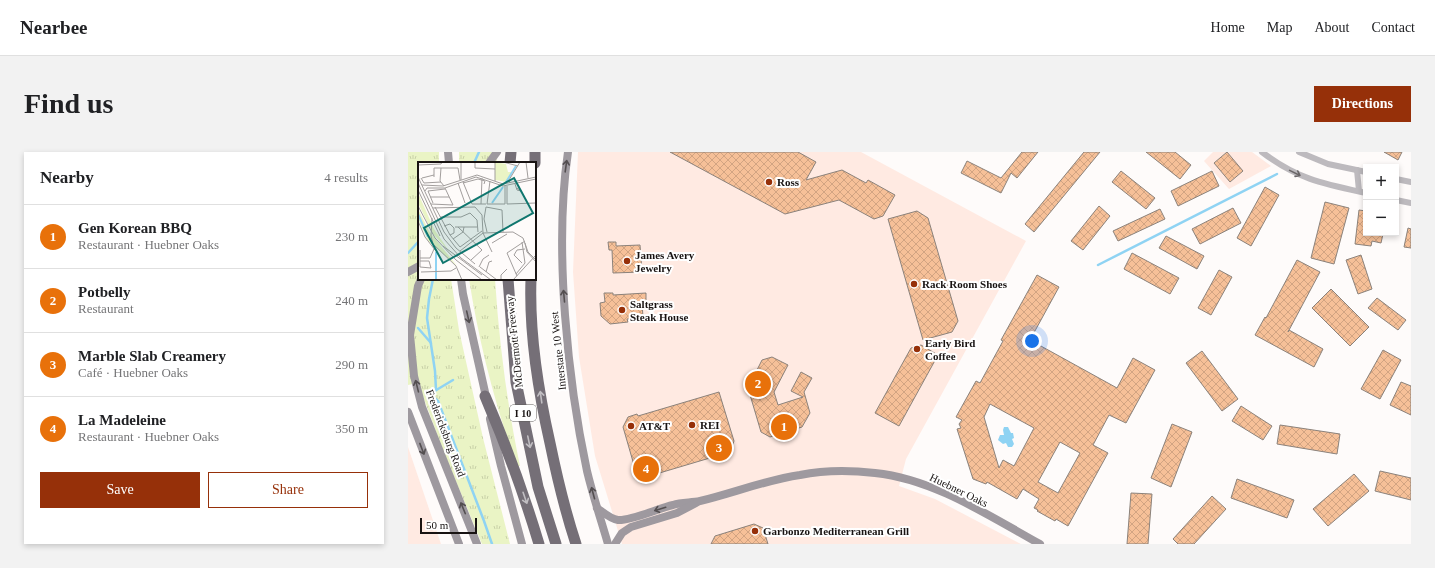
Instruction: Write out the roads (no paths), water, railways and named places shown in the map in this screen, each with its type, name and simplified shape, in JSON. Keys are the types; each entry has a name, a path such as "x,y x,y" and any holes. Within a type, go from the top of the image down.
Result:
{"highway":[{"path":"510,162 511,152"},
{"name":"McDermott Freeway","path":"508,280 516,382 538,487 556,544"},
{"name":"McDermott Freeway","path":"531,280 533,344 543,411 558,481 576,544"},
{"path":"485,396 506,447 539,544"}],"main road":[{"path":"448,152 449,162"},
{"path":"490,162 497,152"},
{"name":"Interstate 10 West","path":"568,152 564,180 562,284 572,390 587,471 608,544"},
{"path":"408,272 418,267"},
{"name":"Fredericksburg Road","path":"421,280 418,286 410,335 414,376 422,407 477,544"},
{"path":"461,280 501,466 522,544"},
{"path":"408,412 459,544"},
{"name":"Huebner Oaks","path":"597,508 612,518 618,520 628,519 675,504 698,502 799,475 824,471 875,473 900,477 925,484 949,494 1040,544"},
{"name":"Huebner Oaks","path":"615,544 622,533 631,527 678,513 698,502"}],"street":[{"path":"1262,152 1286,168 1321,184 1363,193"},
{"path":"1299,152 1328,164 1363,171"},
{"path":"1357,170 1359,192"},
{"path":"1399,180 1411,182"},
{"path":"1399,201 1411,203"}],"water":[{"path":"1004,427 1008,427 1011,433 1013,433 1014,438 1012,439 1014,444 1012,447 1008,447 1006,443 1003,444 998,440 1000,435 1004,435"}],"waterway":[{"path":"474,162 479,152"},
{"path":"1098,265 1277,174"},
{"path":"408,253 418,242"},
{"path":"433,280 427,318 435,371 436,390"},
{"path":"418,328 431,343"},
{"path":"428,395 453,380"},
{"path":"427,395 432,396 438,401 492,544"}],"place":[{"name":"Ross","path":"769,182"},
{"name":"James Avery Jewelry","path":"627,261"},
{"name":"Rack Room Shoes","path":"914,284"},
{"name":"Saltgrass Steak House","path":"622,310"},
{"name":"Early Bird Coffee","path":"917,349"},
{"name":"Potbelly","path":"758,384"},
{"name":"REI","path":"692,425"},
{"name":"AT&T","path":"631,426"},
{"name":"Gen Korean BBQ","path":"784,427"},
{"name":"Marble Slab Creamery","path":"719,448"},
{"name":"La Madeleine","path":"646,469"},
{"name":"Garbonzo Mediterranean Grill","path":"755,531"}]}
